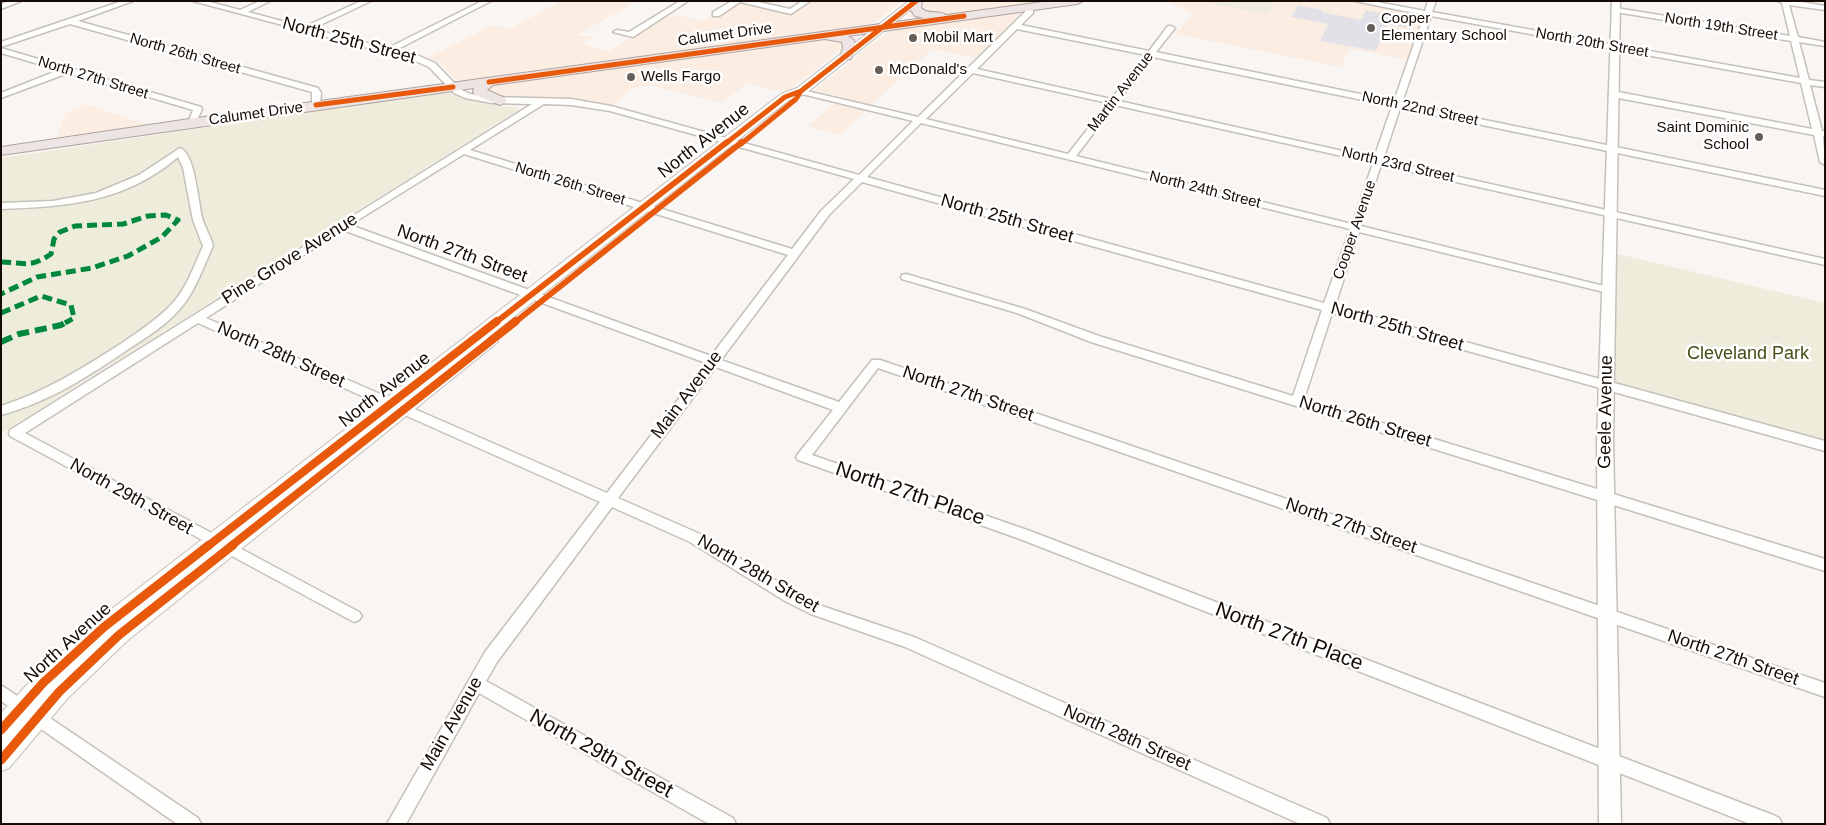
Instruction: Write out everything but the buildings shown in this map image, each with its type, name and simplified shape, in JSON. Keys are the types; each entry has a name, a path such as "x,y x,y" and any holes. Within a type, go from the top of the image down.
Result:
{"main road":[{"path":"916,1 915,9 924,15 964,16"},
{"name":"North Avenue","path":"1,730 73,654 104,627 221,545 734,143 796,99 801,90 916,1"},
{"name":"Calumet Drive","path":"1,151 316,105 1077,1"},
{"path":"808,37 829,36 847,39 849,45 846,56"},
{"path":"489,82 481,88 480,92 500,101"},
{"name":"North Avenue","path":"1,760 37,716 88,663 221,545"}],"street":[{"path":"1,7 18,1"},
{"path":"1,45 130,1"},
{"name":"North 25th Street","path":"196,1 416,58 432,65 453,87 468,96 500,101 571,102 598,106 1825,446"},
{"path":"240,13 267,1"},
{"path":"305,29 368,1"},
{"path":"388,51 488,1"},
{"path":"617,32 630,35 685,1"},
{"path":"716,14 737,1"},
{"path":"744,1 792,12 806,1"},
{"name":"North 20th Street","path":"1358,1 1825,85"},
{"name":"Cooper Avenue","path":"1297,401 1432,1"},
{"path":"1781,1 1825,8"},
{"path":"1785,2 1804,81 1821,134 1825,162"},
{"name":"North 19th Street","path":"1616,5 1825,44"},
{"name":"Geele Avenue","path":"1610,824 1606,385 1616,5"},
{"name":"Main Avenue","path":"396,824 491,658 825,213 1029,13 1029,8"},
{"name":"North 26th Street","path":"68,21 315,90 317,93 316,105"},
{"name":"North 22nd Street","path":"1016,26 1825,193"},
{"name":"Martin Avenue","path":"1070,157 1171,28"},
{"name":"North 27th Street","path":"1,50 198,109 192,123"},
{"path":"1,96 67,70"},
{"name":"North 23rd Street","path":"971,70 1825,262"},
{"name":"North 24th Street","path":"801,90 1608,290"},
{"path":"1613,94 1821,134"},
{"name":"Pine Grove Avenue","path":"14,433 541,102"},
{"name":"North 26th Street","path":"462,150 794,253"},
{"path":"1,206 70,202 108,193 142,178 167,163 180,151 188,168 198,220 208,246 188,289 175,308 150,329 73,380 29,402 1,411"},
{"name":"North 27th Street","path":"342,226 841,408 876,363 1825,690"},
{"name":"North 26th Street","path":"906,277 1021,311 1096,338 1825,565"},
{"name":"North 28th Street","path":"197,318 695,538 723,553 776,589 806,605 839,619 909,642 1321,824"},
{"name":"North 27th Place","path":"841,408 803,457 905,494 968,513 1773,824"},
{"name":"North 29th Street","path":"14,433 354,616"},
{"name":"North 29th Street","path":"475,683 727,824"},
{"path":"1,692 192,824"}],"shaded area":[{"path":"562,1 637,1 576,36 594,36 582,44 609,51 671,14 703,21 709,17 714,18 741,2 793,12 810,1 902,1 875,22 861,26 465,81 458,80 443,66 429,57 493,25 509,29"},
{"path":"926,1 1051,1 916,18 909,17 908,15"},
{"path":"1168,1 1362,1 1428,14 1412,60 1350,49 1341,67 1176,34 1192,14"},
{"path":"1015,13 1021,15 976,58 932,49 872,105 815,90 889,31"},
{"path":"847,36 854,39 785,93 747,83 723,103 650,85 629,89 614,105 578,99 498,96 482,89 492,85"},
{"path":"836,103 866,111 840,135 807,126"},
{"path":"85,104 146,124 56,138 66,113"}],"green space":[{"path":"1213,1 1275,2 1268,14 1211,4"},
{"path":"444,92 482,103 519,108 1,433 1,158"},
{"name":"Cleveland Park","path":"1609,252 1825,303 1825,446 1606,385"}],"marked path":[{"path":"1,262 36,263 51,254 54,239 60,232 75,226 123,224 148,216 166,215 178,220 162,237 128,256 92,268 37,277 1,294"},
{"path":"1,313 41,296 71,305 74,318 61,325 19,334 1,342"}],"cycle path":[{"path":"1,730 43,683 104,627 785,97 801,91 916,1"},
{"path":"489,82 964,16"},
{"path":"316,105 453,87"},
{"path":"1,760 59,692 119,635 739,145 796,99 801,91"}],"place":[{"name":"Cooper Elementary School","path":"1371,28"},
{"name":"Mobil Mart","path":"913,38"},
{"name":"McDonald's","path":"879,70"},
{"name":"Wells Fargo","path":"631,77"},
{"name":"Saint Dominic School","path":"1759,137"}]}
